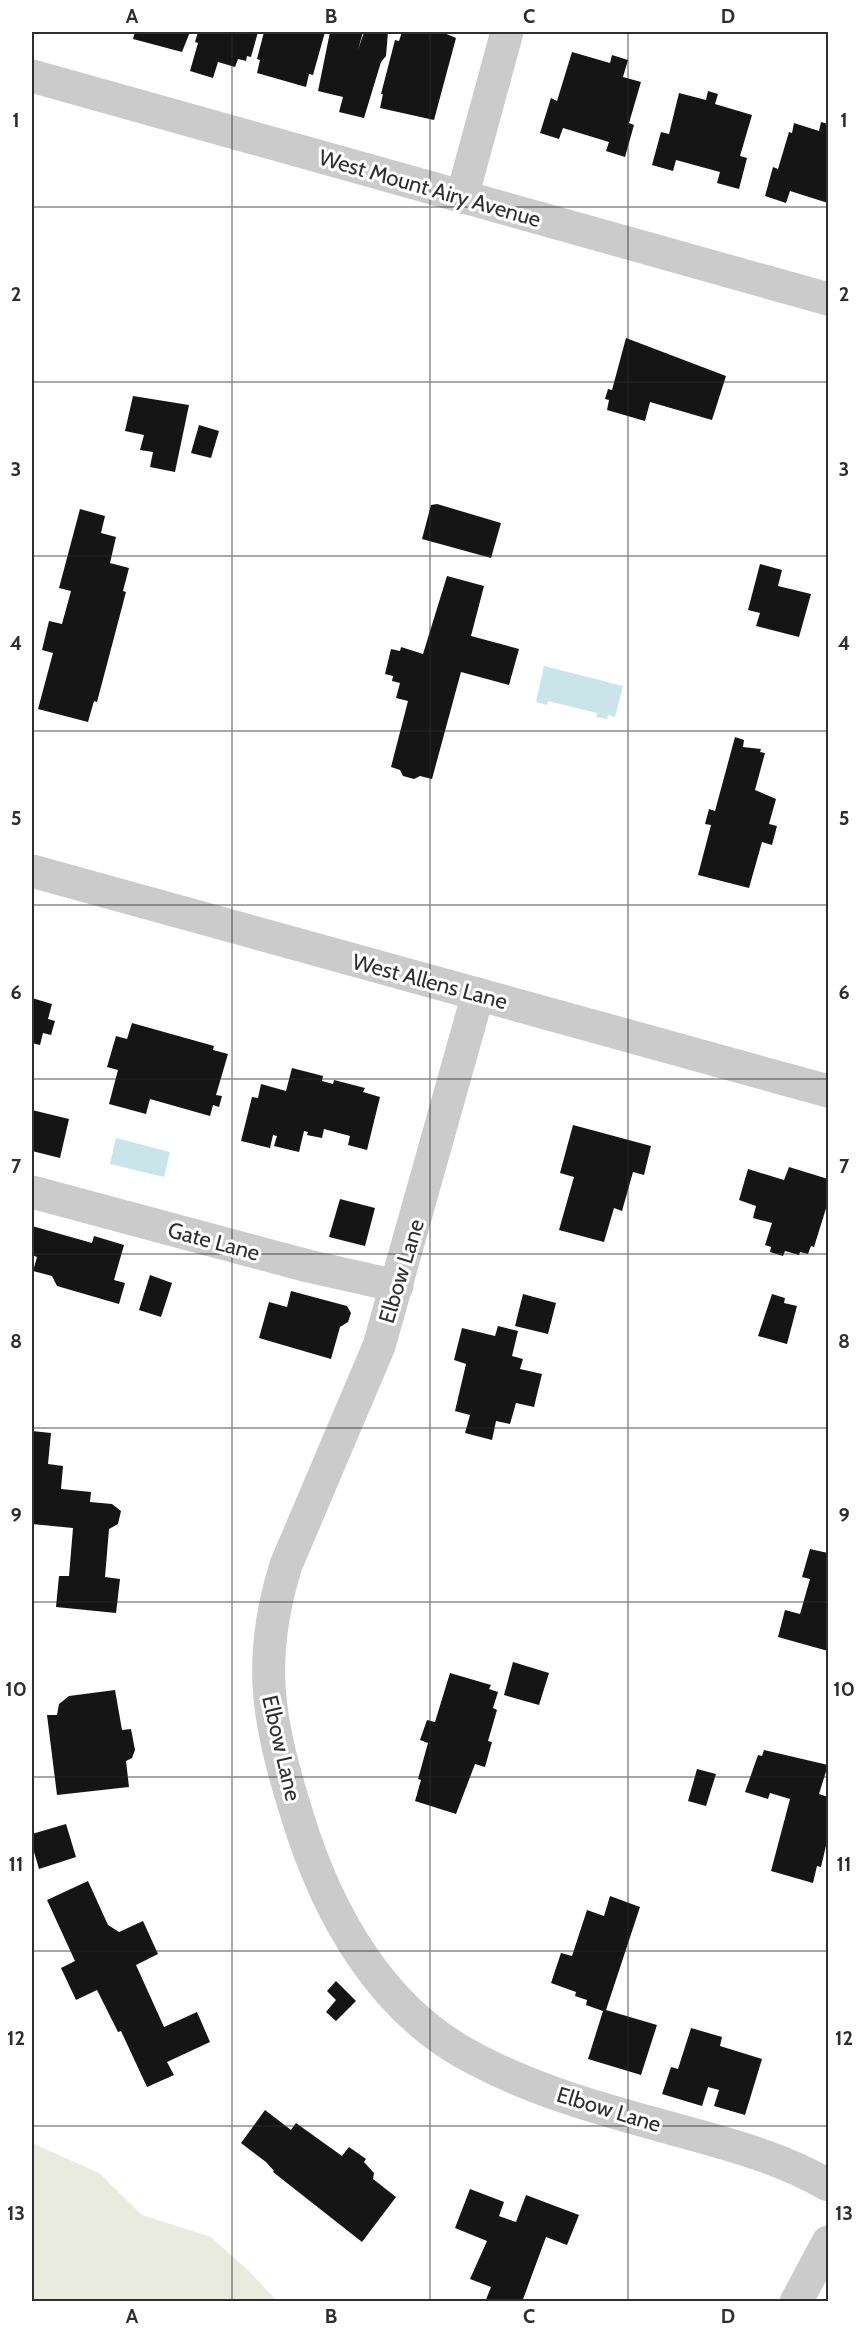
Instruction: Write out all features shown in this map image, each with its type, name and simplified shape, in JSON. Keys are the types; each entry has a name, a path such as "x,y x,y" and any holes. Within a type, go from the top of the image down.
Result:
{"street":[{"path":"462,197 498,34"},
{"name":"West Mount Airy Avenue","path":"32,76 828,299"},
{"name":"West Allens Lane","path":"32,872 828,1091"},
{"name":"Elbow Lane","path":"478,994 379,1347 286,1565 275,1600 268,1636 267,1672 273,1732 308,1849 327,1898 363,1959 411,2013 444,2040 475,2060 557,2094 717,2141 792,2167 828,2185"},
{"name":"Gate Lane","path":"32,1192 308,1266 397,1286"},
{"path":"796,2301 828,2241"}],"shaded area":[{"path":"32,2143 99,2173 142,2215 211,2237 249,2271 277,2301 32,2301"}],"water":[{"path":"544,666 623,686 615,717 608,715 607,719 596,717 597,713 548,701 547,705 536,702"},
{"path":"116,1138 170,1152 164,1177 110,1164"}],"building":[{"path":"135,32 190,32 182,52 133,39"},
{"path":"198,32 258,32 251,57 247,56 246,61 238,59 235,67 218,62 213,78 190,71 198,43 195,42"},
{"path":"264,32 325,32 313,75 309,74 306,87 257,73 260,60 257,59"},
{"path":"330,32 363,32 358,50 364,32 388,32 386,56 381,62 364,118 339,112 343,97 318,91"},
{"path":"402,32 442,32 456,38 434,120 380,108 383,94 381,94 395,40 399,41"},
{"path":"572,52 610,63 612,55 628,60 623,77 641,82 629,123 634,125 625,157 606,151 609,142 563,128 559,139 540,133 551,98 557,101"},
{"path":"708,91 718,94 715,104 752,115 740,156 747,158 739,189 717,183 720,172 676,160 673,171 652,165 661,132 669,134 679,93 706,100"},
{"path":"821,122 828,124 828,203 790,191 786,203 765,196 773,167 778,169 794,123 819,131"},
{"path":"626,338 726,376 712,420 650,402 645,421 607,410 609,400 605,399 608,389 612,390"},
{"path":"133,396 189,405 175,472 150,467 153,452 140,450 144,435 125,431"},
{"path":"199,425 219,431 211,458 191,453"},
{"path":"437,504 501,523 491,558 422,539 431,505"},
{"path":"80,509 105,516 101,533 116,537 110,563 129,568 123,591 126,592 97,702 94,701 88,722 38,709 53,653 42,650 49,621 62,624 71,591 59,588"},
{"path":"760,564 782,570 778,586 811,594 799,637 756,626 760,613 748,610"},
{"path":"447,576 484,586 471,636 519,649 509,685 461,672 432,779 420,776 414,779 403,776 400,770 391,767 408,701 396,698 400,683 392,681 393,676 385,674 391,649 400,651 401,647 423,654"},
{"path":"735,737 744,740 743,747 761,749 760,752 765,753 755,790 776,799 769,824 777,826 772,845 762,842 749,888 698,875 711,825 705,824 709,809 715,811"},
{"path":"32,998 52,1004 48,1019 55,1021 51,1035 43,1033 40,1045 32,1043"},
{"path":"132,1023 214,1046 213,1050 228,1054 216,1095 222,1096 219,1107 213,1105 210,1116 150,1099 146,1114 109,1104 118,1070 107,1067 116,1036 127,1039"},
{"path":"292,1068 323,1076 322,1081 333,1084 334,1080 365,1088 363,1092 380,1097 367,1150 348,1145 350,1136 324,1129 322,1138 307,1135 308,1132 304,1131 299,1152 274,1146 277,1136 273,1135 270,1148 241,1141 252,1097 258,1098 261,1084 286,1091"},
{"path":"32,1110 69,1119 60,1158 32,1151"},
{"path":"573,1125 651,1146 644,1175 633,1172 622,1211 614,1208 604,1242 559,1230 574,1177 560,1173"},
{"path":"789,1167 828,1179 828,1202 814,1247 811,1246 808,1254 800,1252 799,1255 785,1251 783,1256 770,1252 771,1247 765,1245 772,1223 753,1218 756,1206 739,1200 748,1169 784,1180"},
{"path":"340,1199 375,1208 365,1246 329,1237"},
{"path":"32,1226 92,1243 94,1236 124,1245 114,1280 125,1283 119,1304 57,1286 52,1276 33,1271 37,1257 32,1255"},
{"path":"150,1275 172,1283 161,1317 139,1310"},
{"path":"291,1291 347,1306 351,1313 348,1322 340,1327 331,1359 259,1338 269,1302 287,1307"},
{"path":"523,1294 556,1303 548,1334 515,1326"},
{"path":"772,1294 785,1298 784,1303 797,1306 787,1344 758,1336"},
{"path":"498,1326 518,1331 512,1356 523,1359 520,1369 542,1374 534,1407 516,1403 510,1424 496,1421 492,1440 465,1433 470,1415 455,1411 466,1364 454,1360 462,1328 495,1336"},
{"path":"32,1431 51,1433 48,1464 63,1466 61,1489 91,1492 90,1502 112,1504 121,1511 118,1524 109,1529 105,1577 120,1579 116,1613 56,1607 59,1576 69,1576 73,1528 32,1524"},
{"path":"810,1549 828,1553 828,1651 778,1637 785,1610 800,1614 810,1579 802,1577"},
{"path":"513,1662 549,1673 539,1705 504,1695"},
{"path":"450,1673 491,1685 489,1689 498,1692 493,1708 497,1710 488,1741 492,1742 485,1767 475,1764 456,1814 415,1801 421,1780 418,1779 428,1743 420,1740 427,1720 435,1722"},
{"path":"115,1690 122,1730 131,1729 135,1750 132,1758 126,1761 129,1787 57,1795 47,1715 57,1715 59,1704 69,1696"},
{"path":"764,1750 828,1765 819,1794 828,1797 828,1837 821,1867 817,1866 813,1883 771,1871 790,1799 770,1793 768,1799 745,1792 758,1755 762,1756"},
{"path":"697,1769 716,1774 706,1806 688,1801"},
{"path":"66,1824 76,1857 39,1869 32,1845 32,1834"},
{"path":"88,1881 108,1925 119,1932 143,1921 158,1954 136,1965 164,2027 197,2012 210,2042 167,2062 174,2075 147,2087 121,2031 118,2032 97,1990 76,2000 61,1968 75,1961 47,1900"},
{"path":"610,1896 640,1907 606,2010 657,2025 641,2075 588,2059 603,2011 586,2005 587,2000 575,1996 576,1992 551,1983 561,1953 572,1956 587,1910 604,1916"},
{"path":"336,1981 356,2001 336,2021 326,2012 336,2000 327,1991"},
{"path":"691,2028 722,2037 720,2046 762,2059 745,2115 714,2106 719,2090 708,2087 702,2106 662,2094 671,2067 678,2069"},
{"path":"265,2110 291,2130 296,2123 342,2156 349,2147 366,2159 364,2162 374,2173 373,2179 396,2197 362,2242 273,2172 266,2162 241,2143"},
{"path":"470,2189 504,2202 499,2216 516,2222 526,2195 579,2215 567,2245 546,2237 522,2302 485,2302 491,2287 470,2279 487,2241 455,2228"}]}
